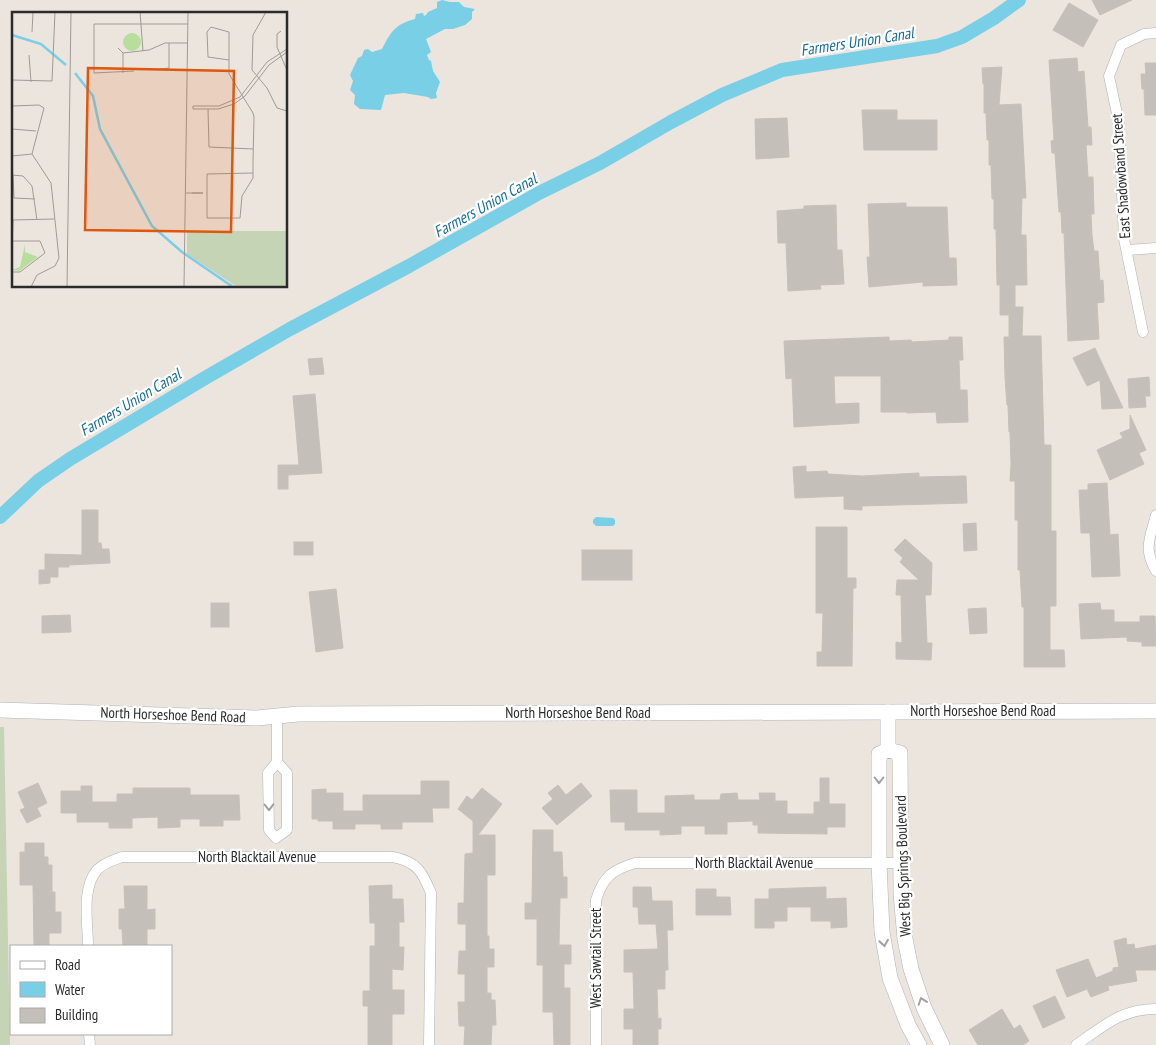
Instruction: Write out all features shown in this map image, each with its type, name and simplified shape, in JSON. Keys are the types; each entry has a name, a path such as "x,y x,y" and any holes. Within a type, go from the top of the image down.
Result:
{"street":[{"name":"East Shadowband Street","path":"1143,332 1124,238 1119,123 1109,76 1121,44 1144,34 1156,33"},
{"path":"1127,250 1156,248"},
{"path":"1156,515 1148,547 1149,559 1156,571"},
{"name":"North Horseshoe Bend Road","path":"0,710 257,718 318,714 1156,711"},
{"name":"West Big Springs Boulevard","path":"888,712 888,750"},
{"path":"276,857 276,838 269,830 268,773 277,762 278,716"},
{"name":"West Big Springs Boulevard","path":"919,1045 908,1025 890,978 882,932 879,863 879,754 888,750 900,753 901,863 905,939 911,969 924,1008 942,1045"},
{"path":"276,838 287,830 286,773 277,762"},
{"name":"North Blacktail Avenue","path":"88,945 87,893 91,880 98,869 110,861 122,857 393,857 406,860 417,867 425,878 430,893 430,1045"},
{"name":"North Blacktail Avenue","path":"609,875 621,867 635,863 901,863"},
{"name":"West Sawtail Street","path":"596,1045 596,900 600,886 609,875"},
{"path":"1076,1045 1119,1016 1133,1011 1156,1009"}],"green space":[{"path":"0,727 4,727 10,1045 0,1045"}],"water":[{"path":"442,0 459,2 464,7 475,9 472,12 472,19 465,25 453,29 445,29 426,39 431,52 427,55 431,61 433,71 440,82 436,93 437,98 431,99 404,93 385,95 381,110 360,109 354,104 355,95 350,90 353,81 350,75 364,50 368,49 372,52 382,49 391,33 398,26 415,19 416,14 423,13 424,16 426,15 437,8 437,2"},
{"path":"596,517 613,518 615,524 613,526 596,526 593,520"}],"building":[{"path":"1092,0 1132,0 1100,15"},
{"path":"1069,3 1098,20 1083,47 1053,30"},
{"path":"1077,58 1078,72 1084,71 1088,127 1091,127 1092,145 1086,145 1088,177 1093,177 1094,214 1091,214 1092,235 1094,251 1098,251 1100,281 1103,280 1104,302 1097,303 1099,339 1068,341 1064,233 1062,233 1061,212 1059,212 1055,153 1052,153 1051,141 1054,140 1049,60"},
{"path":"1145,63 1156,63 1156,115 1145,115 1144,89 1142,89 1141,74 1146,74"},
{"path":"1002,67 999,105 1021,104 1026,198 1022,198 1021,235 1026,235 1027,285 1015,285 1015,307 1023,307 1022,336 1041,336 1044,445 1051,445 1051,531 1056,531 1056,606 1050,606 1050,650 1064,650 1065,667 1024,667 1024,607 1022,607 1020,570 1018,570 1018,520 1015,520 1015,481 1010,481 1010,432 1005,377 1004,337 1009,337 1009,315 1000,315 1000,285 997,285 996,229 994,229 994,199 992,199 986,113 984,113 982,68"},
{"path":"862,110 897,110 897,120 937,120 937,150 864,150"},
{"path":"787,118 789,157 756,159 755,119"},
{"path":"906,203 906,207 947,207 949,258 956,258 957,285 923,286 923,282 869,287 867,257 870,257 868,204"},
{"path":"836,205 837,250 842,250 844,284 820,285 821,289 788,291 786,243 778,243 777,211 804,209 804,206"},
{"path":"889,337 889,341 911,340 912,342 949,340 949,337 962,337 963,360 959,360 960,390 967,390 968,422 937,423 936,412 881,412 881,376 834,376 835,404 859,403 859,423 794,427 792,378 786,379 784,341"},
{"path":"1095,348 1123,408 1102,409 1100,380 1087,386 1073,358"},
{"path":"322,358 324,374 310,375 308,359"},
{"path":"1149,377 1150,396 1145,396 1146,407 1129,408 1128,379"},
{"path":"315,394 322,473 288,475 288,489 278,489 278,465 299,465 293,396"},
{"path":"1130,415 1146,450 1139,453 1144,464 1110,480 1097,450 1123,438 1120,433 1130,429"},
{"path":"806,466 806,472 827,471 828,474 862,476 919,473 919,477 966,476 967,503 862,506 862,510 844,509 844,496 795,498 793,467"},
{"path":"1107,483 1110,535 1118,534 1120,576 1092,577 1090,533 1081,533 1079,490 1088,490 1088,484"},
{"path":"82,510 98,510 98,543 101,543 102,549 109,549 110,563 58,567 58,577 50,577 50,583 39,584 39,570 45,570 45,554 82,555"},
{"path":"976,523 977,550 964,551 963,524"},
{"path":"816,527 847,527 847,578 856,578 856,588 853,588 852,666 817,666 817,652 822,652 823,613 816,613"},
{"path":"905,539 932,563 931,595 925,595 927,643 932,643 931,660 896,659 896,642 902,643 901,595 896,595 897,580 919,580 900,562 903,558 894,550"},
{"path":"294,542 313,542 313,555 294,555"},
{"path":"582,550 632,550 632,580 582,580"},
{"path":"336,589 343,648 316,652 309,592"},
{"path":"211,603 229,603 229,627 211,627"},
{"path":"1100,603 1101,610 1114,610 1114,622 1140,622 1140,616 1155,616 1156,646 1142,646 1142,642 1127,641 1127,637 1081,639 1079,604"},
{"path":"986,608 987,633 970,634 968,609"},
{"path":"70,615 71,632 42,633 42,616"},
{"path":"820,778 829,778 829,804 845,804 845,827 827,827 827,834 758,833 758,825 753,825 753,821 727,822 727,834 705,834 705,826 681,826 681,834 660,835 660,830 625,830 625,822 611,822 610,790 637,790 637,813 665,813 665,796 694,795 694,800 720,800 721,794 737,793 738,800 760,800 759,793 775,793 775,801 787,801 787,814 814,814 814,802 820,802"},
{"path":"421,781 449,781 449,808 432,808 433,822 402,822 402,829 381,829 381,824 355,824 355,829 333,829 333,821 312,819 312,790 326,789 326,793 343,793 343,811 363,811 363,795 421,795"},
{"path":"38,783 47,803 37,808 41,816 27,823 20,810 25,808 18,792"},
{"path":"581,783 592,796 557,825 542,808 553,799 548,793 558,785 566,795"},
{"path":"81,786 92,786 92,802 117,802 117,794 133,794 133,788 190,788 190,795 239,795 240,820 223,820 223,826 200,826 200,819 180,819 180,827 158,828 158,817 132,818 132,828 109,828 109,822 77,822 77,813 61,813 61,791 81,791"},
{"path":"482,788 502,804 478,835 495,835 495,875 487,875 487,936 489,936 489,949 494,949 494,967 487,967 487,993 491,993 491,1000 495,1000 496,1025 492,1025 491,1045 464,1045 465,1026 459,1026 458,1002 465,1002 465,974 458,974 459,951 466,951 466,924 458,924 458,903 464,903 465,854 473,853 473,821 458,809 467,796 472,800"},
{"path":"533,830 553,830 553,852 562,852 563,877 567,877 567,898 560,898 559,945 571,945 571,964 564,964 564,988 570,988 570,1045 554,1045 553,1012 543,1012 543,965 537,965 537,919 525,919 525,903 532,903"},
{"path":"25,843 44,843 44,857 48,857 48,865 52,865 52,892 55,892 55,912 61,912 61,933 49,933 49,945 34,945 33,885 20,885 20,852 25,852"},
{"path":"392,885 392,899 403,899 404,922 399,922 399,947 404,947 403,970 392,969 392,990 404,990 404,1014 392,1014 392,1045 368,1045 368,1006 363,1006 363,991 370,991 370,946 375,946 375,923 370,923 369,886"},
{"path":"124,886 147,886 147,910 155,909 155,929 147,929 147,945 123,945 122,929 119,929 119,909 125,909"},
{"path":"633,887 651,887 652,901 672,901 673,930 667,930 668,970 665,970 665,989 657,989 658,1019 661,1018 661,1029 658,1029 658,1045 633,1045 633,1029 624,1029 624,1009 634,1009 633,972 624,972 624,950 658,949 656,924 639,924 638,907 633,907"},
{"path":"826,887 826,899 846,898 847,927 831,928 831,921 811,921 811,907 787,907 787,921 774,921 774,928 755,928 755,899 769,899 769,889"},
{"path":"696,889 716,889 716,897 730,897 731,915 696,915"},
{"path":"1126,938 1127,945 1134,944 1135,949 1156,945 1156,970 1135,970 1137,981 1108,986 1109,990 1091,997 1087,989 1067,997 1056,970 1088,959 1096,978 1113,971 1113,968 1119,967 1114,941"},
{"path":"1055,996 1065,1018 1043,1028 1033,1006"},
{"path":"1002,1009 1014,1029 1020,1025 1029,1041 1023,1045 978,1045 969,1030"}],"waterway":[{"name":"Farmers Union Canal","path":"0,517 38,481 70,459 205,378 290,329 409,266 539,193 600,163 722,95 782,70 937,46 962,37 1019,0"}]}
